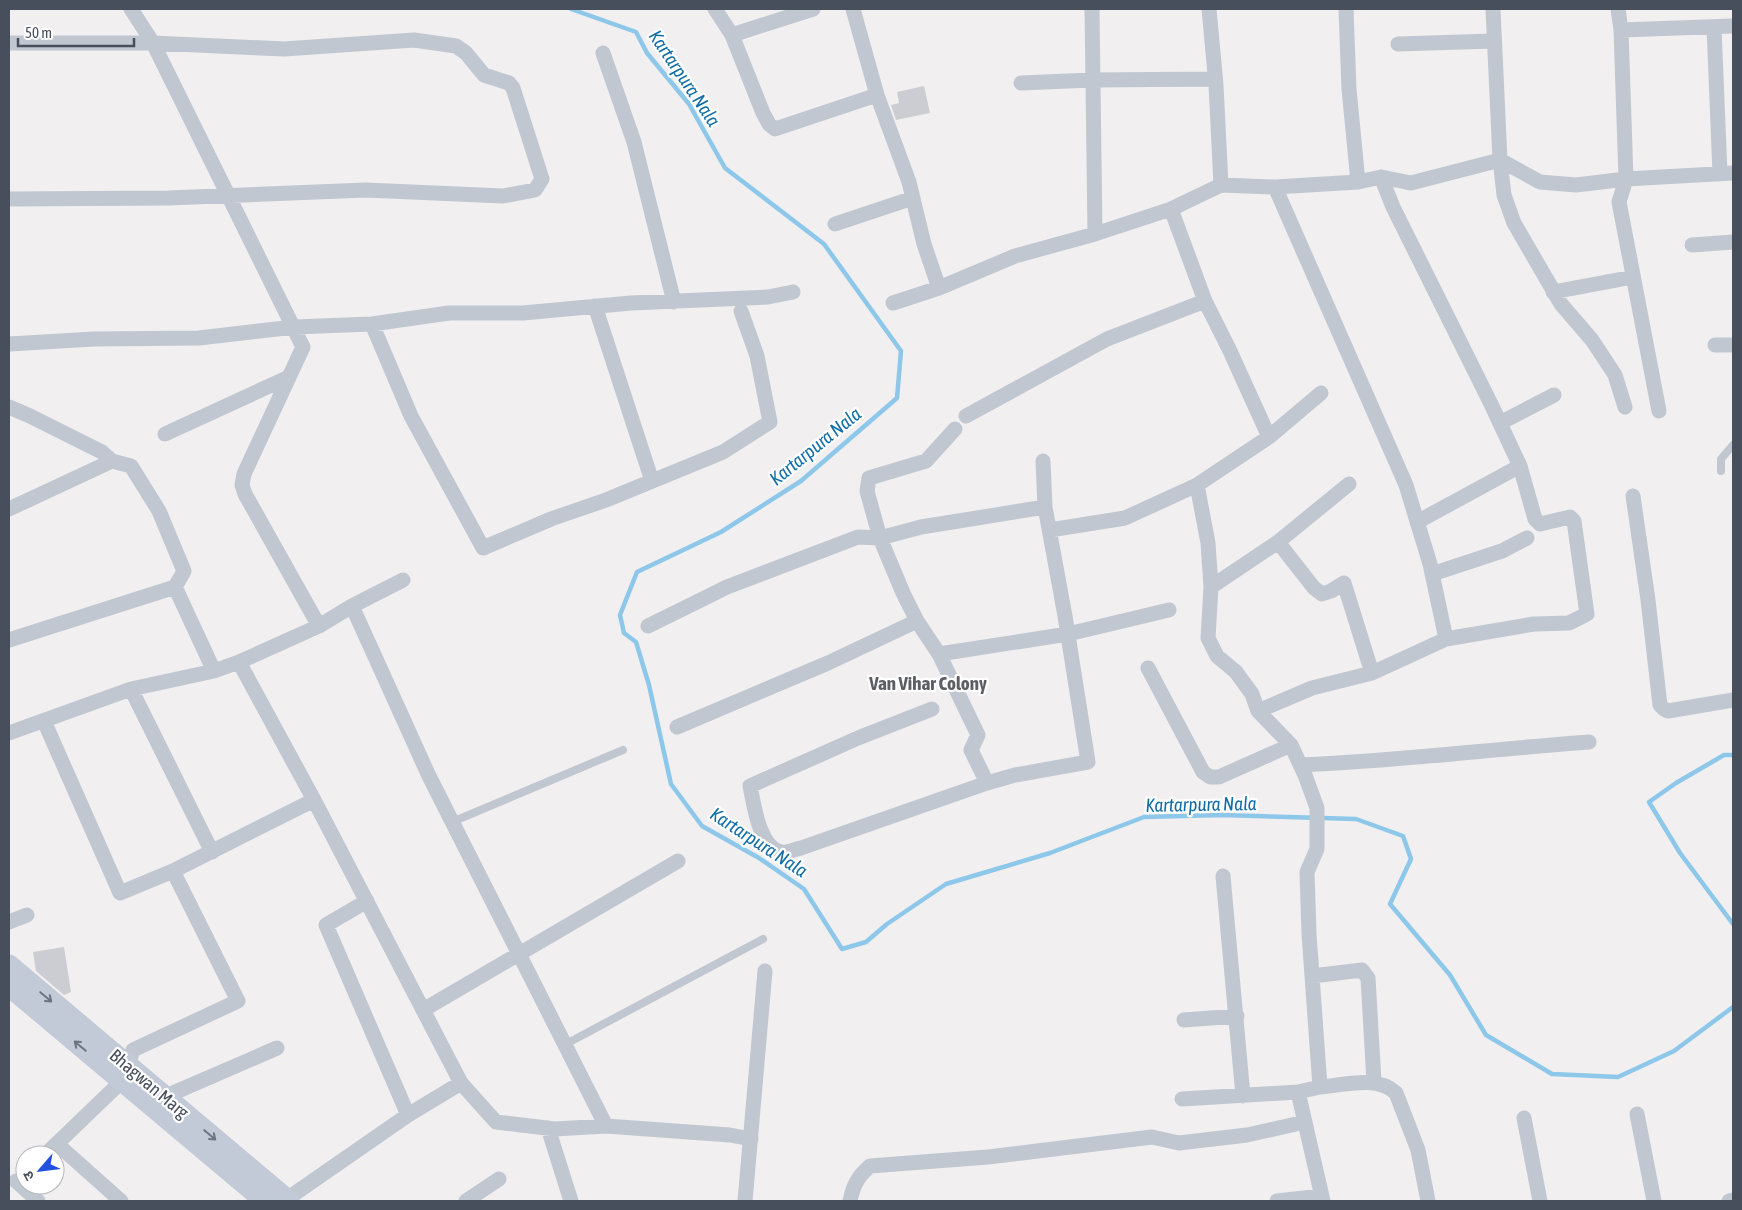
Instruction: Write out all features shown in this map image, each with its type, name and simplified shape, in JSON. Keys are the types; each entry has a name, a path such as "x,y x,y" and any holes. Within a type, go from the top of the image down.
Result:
{"street":[{"path":"131,9 153,43 303,347 244,474 242,485 245,494 319,626"},
{"path":"715,9 732,35 768,124 775,129 877,95"},
{"path":"732,35 813,9"},
{"path":"853,9 877,95 909,182 924,244 939,288"},
{"path":"1092,9 1095,234"},
{"path":"1209,9 1221,185"},
{"path":"1346,9 1349,89 1358,182"},
{"path":"1492,9 1500,160 1504,195 1514,223 1553,292 1592,340 1615,375 1625,407"},
{"path":"1618,9 1621,30 1626,179 1620,202 1659,411"},
{"path":"1621,30 1733,26"},
{"path":"892,303 939,288 1015,256 1095,234 1170,209 1221,185 1275,188 1358,182 1381,177 1411,183 1500,160 1540,182 1576,185 1626,179 1726,174 1714,27"},
{"path":"9,43 153,43 284,49 414,40 456,46 466,53 484,75 509,83 513,88 542,179 535,190 503,196 366,190 227,194 168,198 9,199"},
{"path":"1398,44 1494,41"},
{"path":"603,53 634,142 674,302"},
{"path":"1021,83 1092,80 1215,79"},
{"path":"1258,711 1312,688 1372,673 1446,639 1534,624 1569,623 1587,614 1574,521 1570,517 1540,524 1535,519 1520,466 1381,177"},
{"path":"1275,188 1406,484 1432,574 1446,639"},
{"path":"835,224 913,198"},
{"path":"1170,209 1205,301 1269,437"},
{"path":"1692,245 1733,242"},
{"path":"1553,292 1633,277"},
{"path":"9,344 94,339 199,338 294,327 372,324 449,313 523,313 631,303 768,297 793,292"},
{"path":"966,416 1107,338 1205,301"},
{"path":"595,306 652,481"},
{"path":"372,324 410,416 483,548 551,519 723,452 770,422 758,356 741,310"},
{"path":"1715,345 1733,345"},
{"path":"165,434 289,377"},
{"path":"1050,530 1125,518 1197,485 1269,437 1321,393"},
{"path":"1500,423 1554,395"},
{"path":"9,407 102,452 112,460 131,466 159,511 184,570 175,587 9,640"},
{"path":"955,429 926,461 869,478 867,491 880,538 903,593 939,654 978,735 971,750 986,783"},
{"path":"9,509 112,460"},
{"path":"932,709 858,738 750,786 761,832 772,847 782,852 801,848 986,783 1015,775 1088,762 1068,634 1045,507 1043,461"},
{"path":"1417,522 1520,466"},
{"path":"1211,587 1278,542 1348,484"},
{"path":"1197,485 1208,542 1211,587 1208,638 1217,656 1236,672 1252,694 1258,711 1291,746 1317,808 1317,849 1307,872 1320,1088"},
{"path":"1633,496 1660,704 1664,710 1668,711 1733,700"},
{"path":"648,626 736,584 858,537 880,538 921,527 1045,507"},
{"path":"1432,574 1502,551 1527,538"},
{"path":"1278,542 1314,588 1322,594 1344,583 1372,673"},
{"path":"9,733 131,689 214,671 239,662 319,626 352,606 403,580"},
{"path":"175,587 214,671"},
{"path":"352,606 429,776 606,1126"},
{"path":"939,654 1068,634 1169,610"},
{"path":"677,727 828,663 918,620"},
{"path":"239,662 314,800 461,1083 496,1122 555,1129 606,1126 730,1135 751,1139"},
{"path":"1148,668 1203,772 1210,777 1219,777 1291,746"},
{"path":"131,689 212,852"},
{"path":"44,720 120,893 173,871 314,800"},
{"path":"1300,765 1362,763 1515,747 1589,742"},
{"path":"423,1010 678,861"},
{"path":"121,1201 57,1144 124,1073 133,1050 238,1001 173,871"},
{"path":"1224,876 1244,1096"},
{"path":"367,901 326,926 408,1115"},
{"path":"9,922 27,915"},
{"name":"Bhagwan Marg","path":"9,965 265,1201"},
{"path":"1312,976 1362,970 1368,978 1374,1082"},
{"path":"745,1201 765,971"},
{"name":"Bhagwan Marg","path":"9,986 124,1073 164,1097 286,1201"},
{"path":"1184,1020 1237,1016"},
{"path":"164,1097 277,1048"},
{"path":"1182,1099 1298,1092 1374,1082 1389,1087 1396,1093 1418,1150 1428,1201"},
{"path":"286,1201 408,1115 461,1083"},
{"path":"1277,1201 1322,1198 1298,1092"},
{"path":"1637,1114 1654,1201"},
{"path":"1524,1118 1540,1201"},
{"path":"850,1201 853,1189 860,1175 870,1166 988,1157 1152,1136 1179,1143 1247,1135 1305,1122"},
{"path":"548,1128 571,1201"},
{"path":"466,1201 499,1179"},
{"path":"1728,1201 1733,1200"}],"lane":[{"path":"1722,471 1721,459 1733,445"},
{"path":"452,822 624,750"},
{"path":"564,1045 763,939"}],"building":[{"path":"924,86 930,113 896,120 891,105 899,103 897,92"},
{"path":"64,947 71,992 64,995 36,971 33,952"}],"waterway":[{"name":"Kartarpura Nala","path":"571,9 636,32 647,53 689,104 725,168 824,244 901,351 897,398 801,481 721,532 637,572 620,615 624,633 636,642 649,685 671,784 702,826 759,858 804,889 842,949 866,942 887,924 946,884 1050,853 1144,817 1222,815 1356,819 1403,836 1411,859 1390,904 1450,975 1486,1035 1552,1074 1618,1077 1674,1051 1733,1007"},
{"name":"Kartarpura Nala","path":"1733,755 1724,755 1676,783 1649,802 1680,853 1733,924"}],"district":[{"name":"Van Vihar Colony","path":"928,683"}]}
